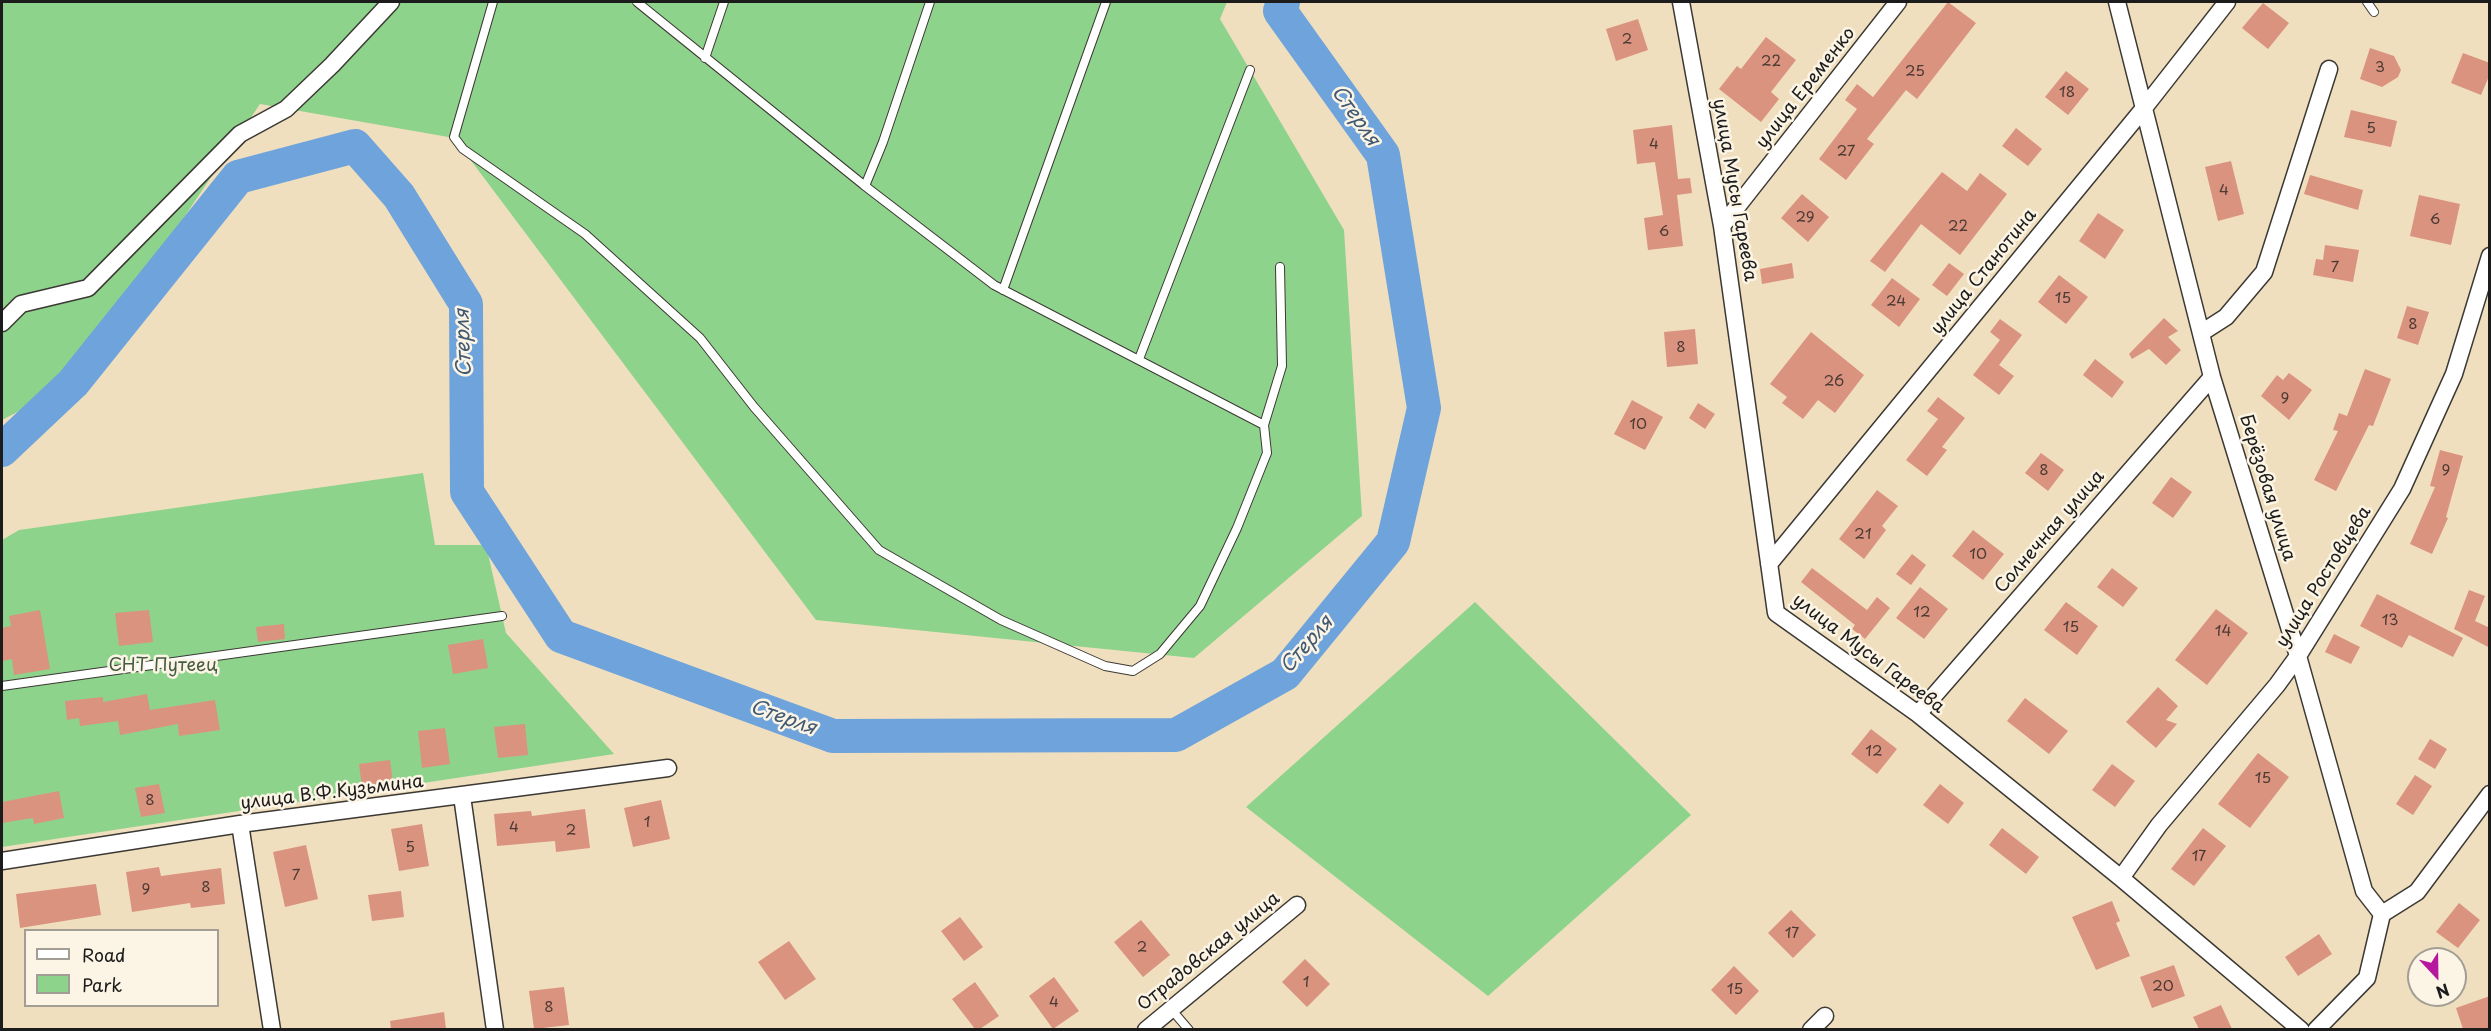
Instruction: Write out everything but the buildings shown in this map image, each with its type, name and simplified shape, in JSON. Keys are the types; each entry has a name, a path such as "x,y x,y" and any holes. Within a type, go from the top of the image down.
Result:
{"street":[{"path":"2,323 21,304 88,288 240,134 286,109 332,65 391,2"},
{"name":"улица Мусы Гареева","path":"1681,2 1722,226 1776,613 1918,714 2121,878 2301,1029"},
{"name":"улица Еременко","path":"1722,226 1898,2"},
{"name":"Берёзовая улица","path":"2116,2 2212,377 2298,656 2364,891 2382,914"},
{"name":"улица Станотина","path":"1769,564 2144,108 2227,2"},
{"path":"2201,333 2226,317 2264,272 2329,69"},
{"name":"улица Ростовцева","path":"2121,878 2159,825 2277,685 2298,656 2402,489 2454,374 2490,256"},
{"name":"Солнечная улица","path":"1918,714 2212,377"},
{"name":"улица В.Ф.Кузьмина","path":"2,861 240,824 668,768"},
{"path":"2316,1029 2367,978 2382,914 2417,892 2490,794"},
{"path":"462,796 495,1029"},
{"path":"240,824 272,1029"},
{"name":"Отрадовская улица","path":"1146,1029 1297,905"},
{"path":"1811,1029 1826,1016"}],"lane":[{"path":"493,2 454,137 463,149 585,234 700,338 754,407 879,550 1001,620 1105,666 1133,671 1161,654 1200,606 1237,528 1267,453 1264,425 1282,366 1280,267"},
{"path":"637,2 865,186 1003,290 1264,425"},
{"path":"705,58 724,2"},
{"path":"865,186 883,142 930,2"},
{"path":"1003,290 1106,2"},
{"path":"2367,2 2374,12"},
{"path":"1139,359 1250,70"},
{"path":"2,687 502,616"},
{"path":"1171,1009 1189,1029"}],"green space":[{"path":"2,2 1227,2 1220,19 1344,230 1362,516 1194,658 816,620 454,138 260,104 73,383 2,420"},
{"name":"СНТ Путеец","path":"423,473 435,545 486,545 506,633 614,754 2,847 2,540 19,530"},
{"path":"1475,602 1691,815 1488,996 1246,807"}],"waterway":[{"name":"Стерля","path":"2,450 73,383 238,177 355,146 399,196 466,304 467,492 561,636 833,736 1176,735 1285,674 1393,542 1424,408 1383,155 1280,11 1283,2"}]}
